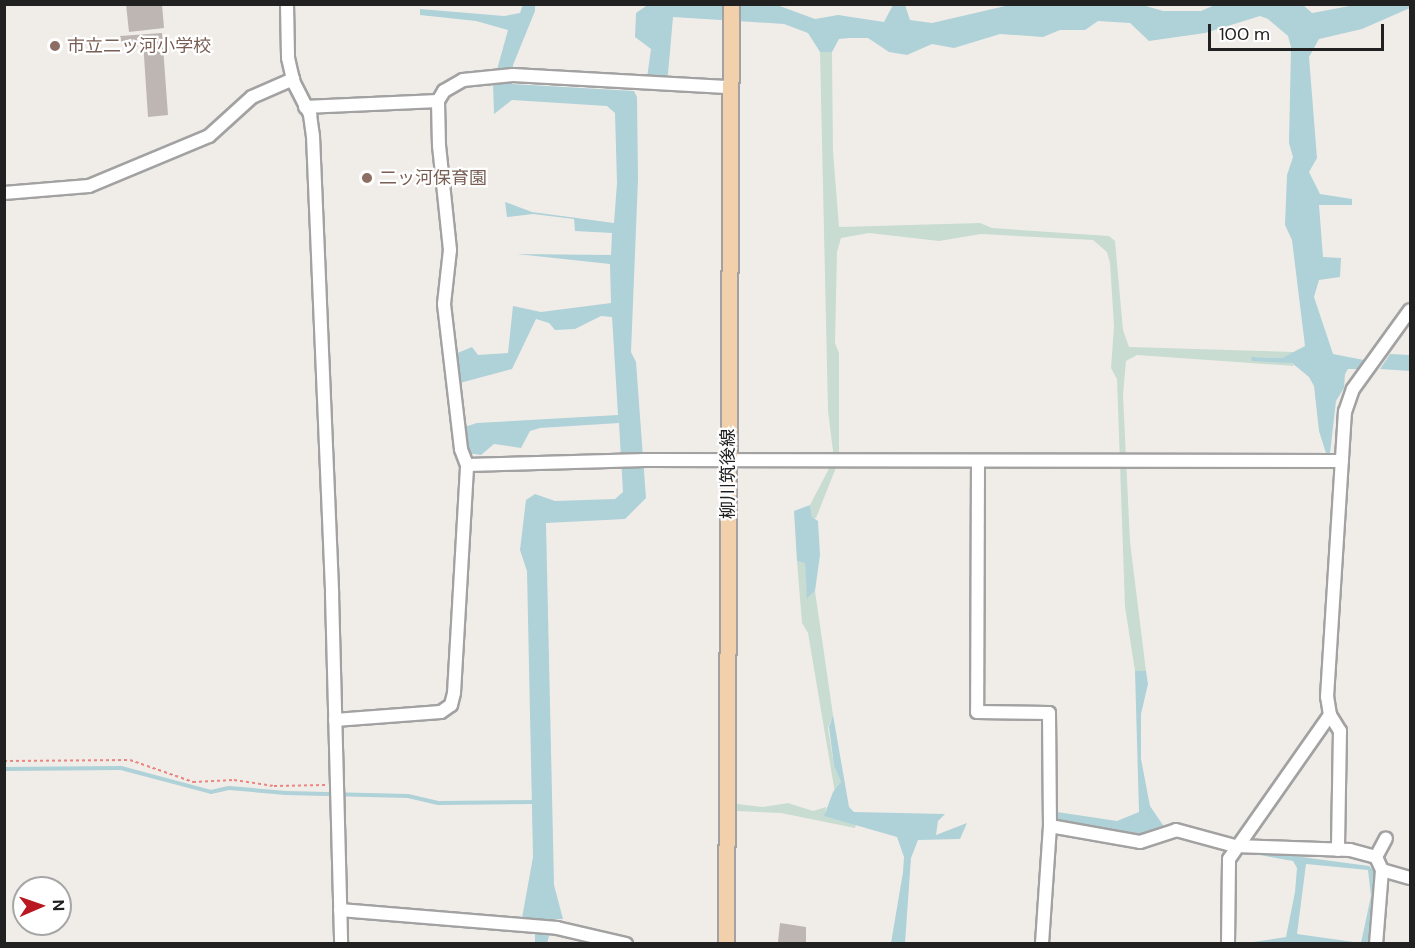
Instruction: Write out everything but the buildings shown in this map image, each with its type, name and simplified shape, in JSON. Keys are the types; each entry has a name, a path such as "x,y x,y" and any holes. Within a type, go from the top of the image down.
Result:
{"main road":[{"name":"柳川筑後線","path":"726,944 731,12"}],"street":[{"path":"287,4 286,45 293,81 303,103 313,136 341,944"},
{"path":"335,720 441,712 450,705 460,626 458,591 467,465 461,449 444,304 450,250 438,101 451,84 489,76 513,75 731,87"},
{"path":"4,193 89,186 209,136 252,97 293,81"},
{"path":"303,103 438,101"},
{"path":"1338,849 1340,731 1330,715 1327,697 1345,412 1365,373 1410,310"},
{"path":"467,465 616,460 1342,461"},
{"path":"978,461 977,712 1049,713 1050,826 1042,944"},
{"path":"1228,944 1229,859 1235,846 1330,715"},
{"path":"1050,826 1140,842 1176,830 1235,846 1338,849 1376,857"},
{"path":"1376,857 1386,838"},
{"path":"1376,857 1382,870 1376,944"},
{"path":"1382,870 1410,878"},
{"path":"340,910 533,928 557,928 626,944"}],"path":[{"path":"4,761 130,760 194,782 234,780 274,786 337,785"}],"green space":[{"path":"820,52 832,52 833,151 839,227 980,223 992,228 1109,236 1115,241 1123,330 1129,347 1295,352 1282,358 1251,357 1292,363 1294,366 1137,355 1126,361 1123,395 1130,542 1146,671 1135,671 1125,607 1117,379 1111,368 1114,326 1110,263 1107,252 1093,240 981,234 939,241 869,233 841,238 837,252 835,343 839,353 839,460 816,518 812,518 810,505 834,459 828,411"},
{"path":"797,561 805,562 808,598 815,591 833,715 828,728 834,766 841,782 835,793 808,633 802,623"},
{"path":"788,803 813,811 826,807 825,816 856,824 855,828 781,813 737,811 737,804 763,807"}],"water":[{"path":"649,4 777,5 815,19 838,15 884,22 893,5 905,5 910,20 932,23 1014,4 1139,4 1163,11 1201,11 1217,4 1302,4 1312,13 1355,5 1410,5 1410,8 1362,29 1319,39 1309,57 1317,158 1309,172 1320,194 1352,199 1352,205 1319,205 1323,257 1341,258 1340,277 1319,280 1314,297 1333,354 1369,361 1364,369 1348,369 1345,374 1344,388 1336,401 1330,453 1326,453 1319,431 1314,386 1309,377 1292,363 1252,361 1251,357 1282,358 1305,346 1292,240 1285,225 1287,175 1293,157 1289,143 1291,47 1288,36 1268,19 1260,16 1205,33 1149,41 1130,23 1098,21 1085,30 1060,30 1043,37 1000,34 954,48 932,44 907,55 889,52 868,38 839,39 832,52 820,52 808,33 784,24 673,17 668,74 662,81 647,78 651,49 635,37 636,13"},
{"path":"523,5 535,5 535,11 513,65 512,84 634,91 637,97 638,179 631,352 636,362 646,498 625,519 546,523 554,885 563,919 554,919 547,943 535,943 535,918 522,918 533,857 527,571 520,550 526,500 535,494 555,501 615,499 623,492 619,423 540,428 530,431 521,448 494,444 481,455 467,453 461,428 477,423 618,415 612,317 601,316 575,329 555,330 549,323 536,319 512,369 456,384 455,354 472,347 478,355 508,353 513,306 541,312 611,303 610,264 517,254 611,255 612,233 575,231 574,219 533,214 507,217 505,202 532,212 614,223 617,183 615,113 607,106 512,100 494,114 493,84 508,30 476,21 420,15 420,9 504,16 520,13"},
{"path":"1390,354 1410,355 1410,371 1380,369"},
{"path":"810,505 812,517 818,521 820,555 815,591 807,599 805,563 797,561 794,511"},
{"path":"1135,671 1146,671 1148,684 1141,714 1141,759 1150,806 1165,828 1164,831 1124,835 1057,821 1057,812 1117,821 1139,812"},
{"path":"833,715 849,807 854,812 945,814 938,821 936,835 967,823 960,839 918,840 911,858 905,943 891,943 904,857 897,837 824,816 833,792 841,782 834,766 829,727"},
{"path":"1250,850 1369,866 1374,871 1375,896 1371,943 1240,944 1286,937 1295,892 1297,868 1293,861 1242,852","holes":["1306,864 1368,870 1371,896 1361,943 1297,934"]}],"waterway":[{"path":"4,769 121,768 211,792 229,788 286,793 408,796 438,803 535,802"}],"place":[{"name":"市立二ッ河小学校","path":"55,46"},
{"name":"二ッ河保育園","path":"367,178"}]}
